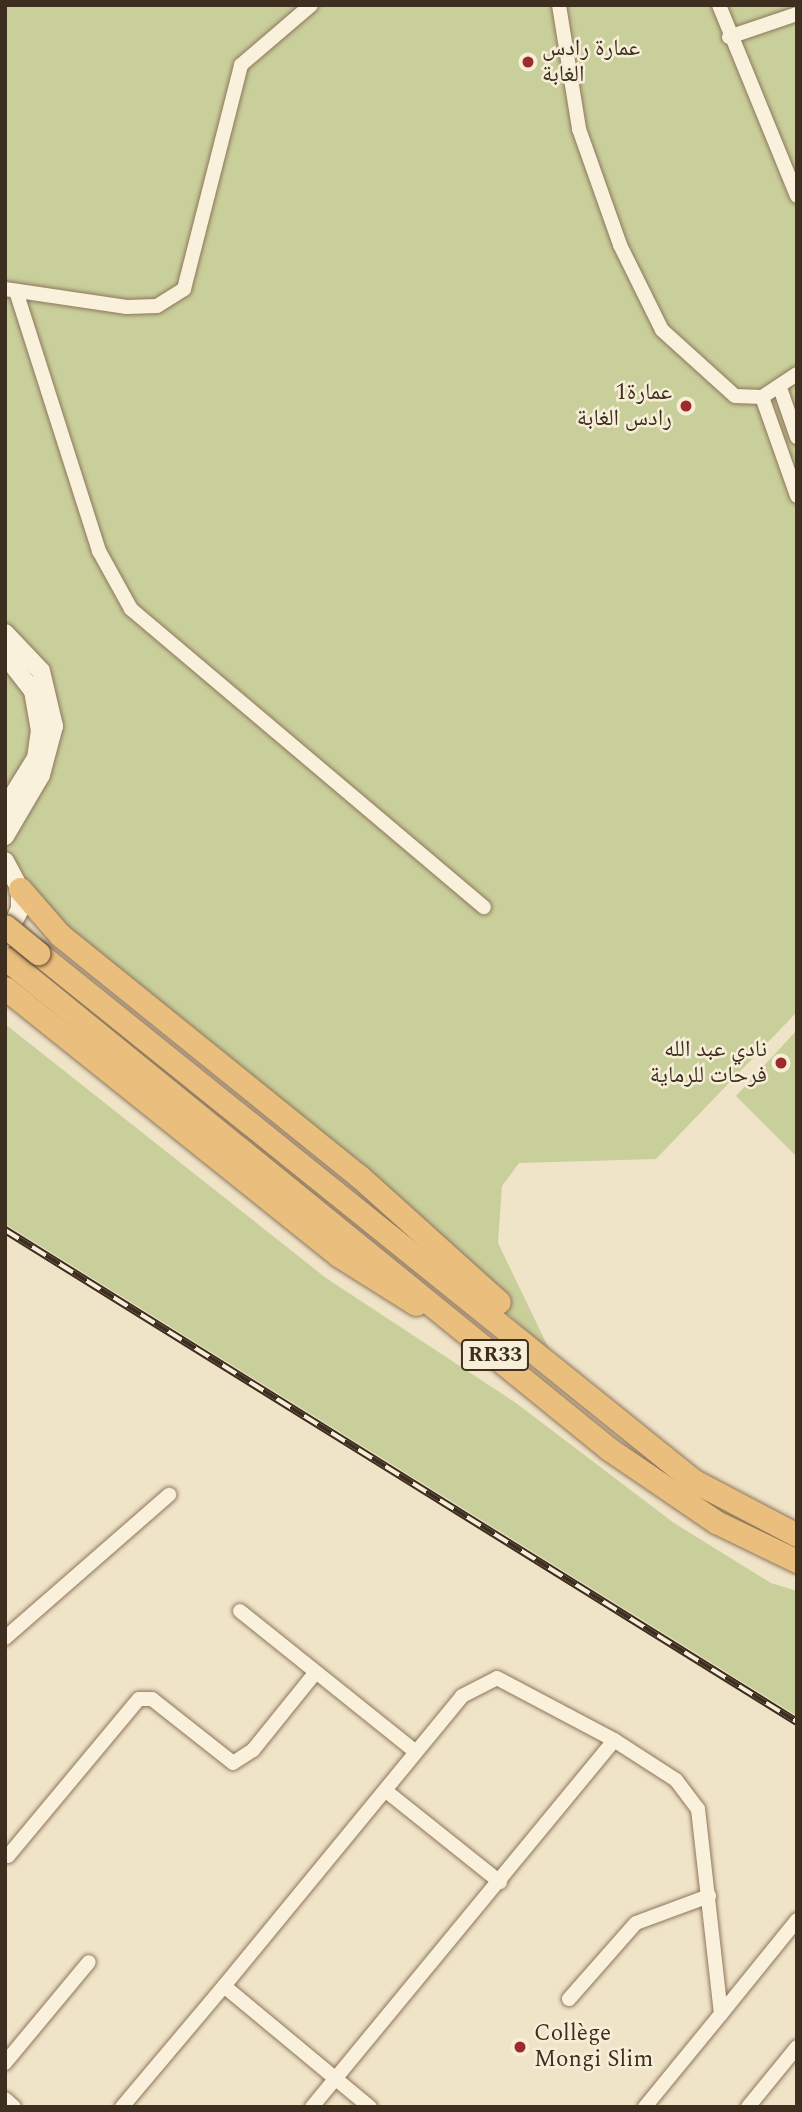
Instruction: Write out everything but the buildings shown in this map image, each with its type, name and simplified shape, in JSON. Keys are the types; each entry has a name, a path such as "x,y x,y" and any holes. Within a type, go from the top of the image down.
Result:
{"highway":[{"path":"20,889 60,935 359,1176 502,1305 536,1349"},
{"name":"RR33","path":"5,926 322,1197 489,1349 640,1469 716,1522 797,1561"},
{"name":"RR33","path":"5,958 322,1197 536,1349 694,1480 797,1535"},
{"path":"5,988 338,1255 489,1349"}],"street":[{"path":"311,5 241,65 184,289 157,306 127,307 11,290 99,551 131,610 485,906"},
{"path":"559,5 579,129 639,290 662,330 697,366 735,396 762,397 780,388 797,374"},
{"path":"719,5 729,37 797,196"},
{"path":"729,37 797,14"},
{"path":"780,388 797,437"},
{"path":"762,397 797,496"},
{"path":"5,633 41,671 54,726 41,775 5,836"},
{"path":"5,655 33,691 40,730 32,767 5,808"},
{"path":"5,861 20,889 20,909 5,939"},
{"path":"5,1638 169,1495"},
{"path":"240,1611 415,1751"},
{"path":"8,1856 139,1699 152,1699 233,1763 253,1750 316,1672"},
{"path":"122,2107 462,1696 497,1678 614,1740 688,1791 703,1825 721,2014"},
{"path":"312,2107 614,1740"},
{"path":"386,1791 499,1882"},
{"path":"569,1998 636,1923 709,1896"},
{"path":"645,2107 797,1920"},
{"path":"9,2052 89,1962"},
{"path":"224,1986 370,2107"},
{"path":"748,2107 797,2047"},
{"path":"5,2099 14,2107"}],"green space":[{"path":"5,5 797,5 797,1012 656,1159 519,1163 502,1186 498,1243 551,1353 385,1202 5,887"},
{"path":"5,1024 326,1278 516,1403 674,1523 771,1583 797,1591 797,1716 5,1224"},
{"name":"نادي عبد الله فرحات للرماية","path":"797,1030 797,1157 736,1096"}],"railway":[{"path":"5,1230 797,1722"}],"place":[{"name":"عمارة رادس الغابة","path":"528,62"},
{"name":"1عمارة رادس الغابة","path":"686,406"},
{"name":"نادي عبد الله فرحات للرماية","path":"781,1063"},
{"name":"Collège Mongi Slim","path":"520,2047"}]}
